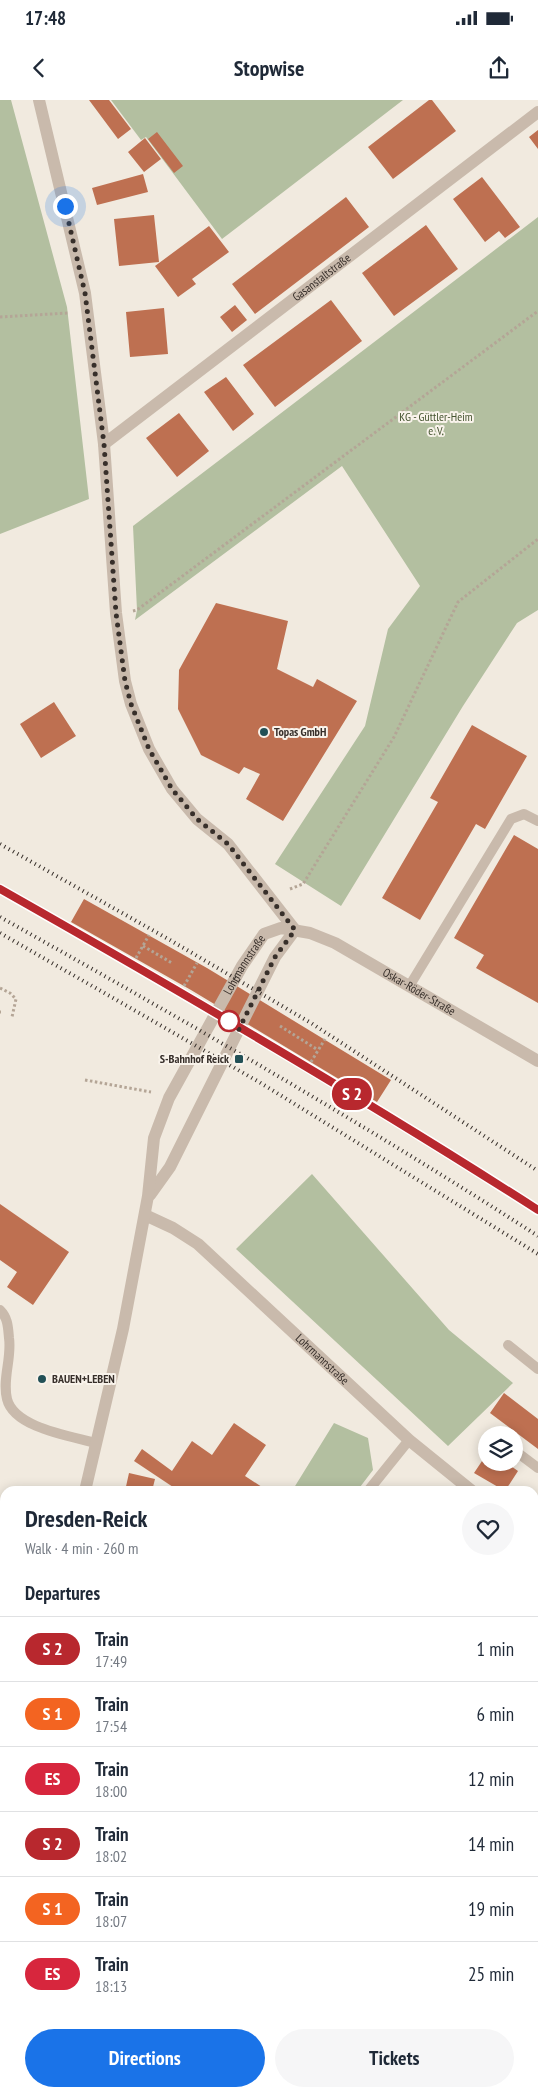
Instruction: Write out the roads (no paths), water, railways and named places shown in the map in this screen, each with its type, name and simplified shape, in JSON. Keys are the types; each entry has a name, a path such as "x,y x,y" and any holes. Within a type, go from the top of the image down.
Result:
{"street":[{"path":"39,100 85,293 104,444 116,613 125,681 131,704 149,749 172,789 197,819 228,844 295,930"},
{"name":"Gasanstaltstraße","path":"104,444 538,112"},
{"name":"Lohrmannstraße","path":"86,1486 123,1329 148,1196 154,1138 169,1098 242,966 264,934 281,928 295,930 275,957 170,1166 148,1196"},
{"name":"Oskar-Röder-Straße","path":"295,930 310,933 335,943 538,1061"},
{"name":"Lohrmannstraße","path":"144,1215 173,1228 198,1244 409,1440 466,1486"}],"lane":[{"path":"410,985 511,820 524,814 538,821"},
{"path":"0,1310 6,1317 10,1346 7,1399 15,1413 26,1421 59,1434 96,1443"},
{"path":"508,1345 538,1369"},
{"path":"372,1486 409,1440"},
{"path":"523,1457 538,1468"}],"railway":[{"path":"0,844 170,940 311,1023 538,1171"},
{"path":"0,889 338,1086 538,1210"},
{"path":"0,917 272,1072 538,1236"},
{"path":"0,933 259,1082 538,1254"}],"train":[{"path":"0,889 278,1050 538,1210"}],"place":[{"name":"Topas GmbH","path":"264,732"},
{"name":"S-Bahnhof Reick","path":"239,1059"},
{"name":"BAUEN+LEBEN","path":"42,1379"}],"park label":[{"name":"KG - Güttler-Heim e. V.","path":"436,424"}]}
